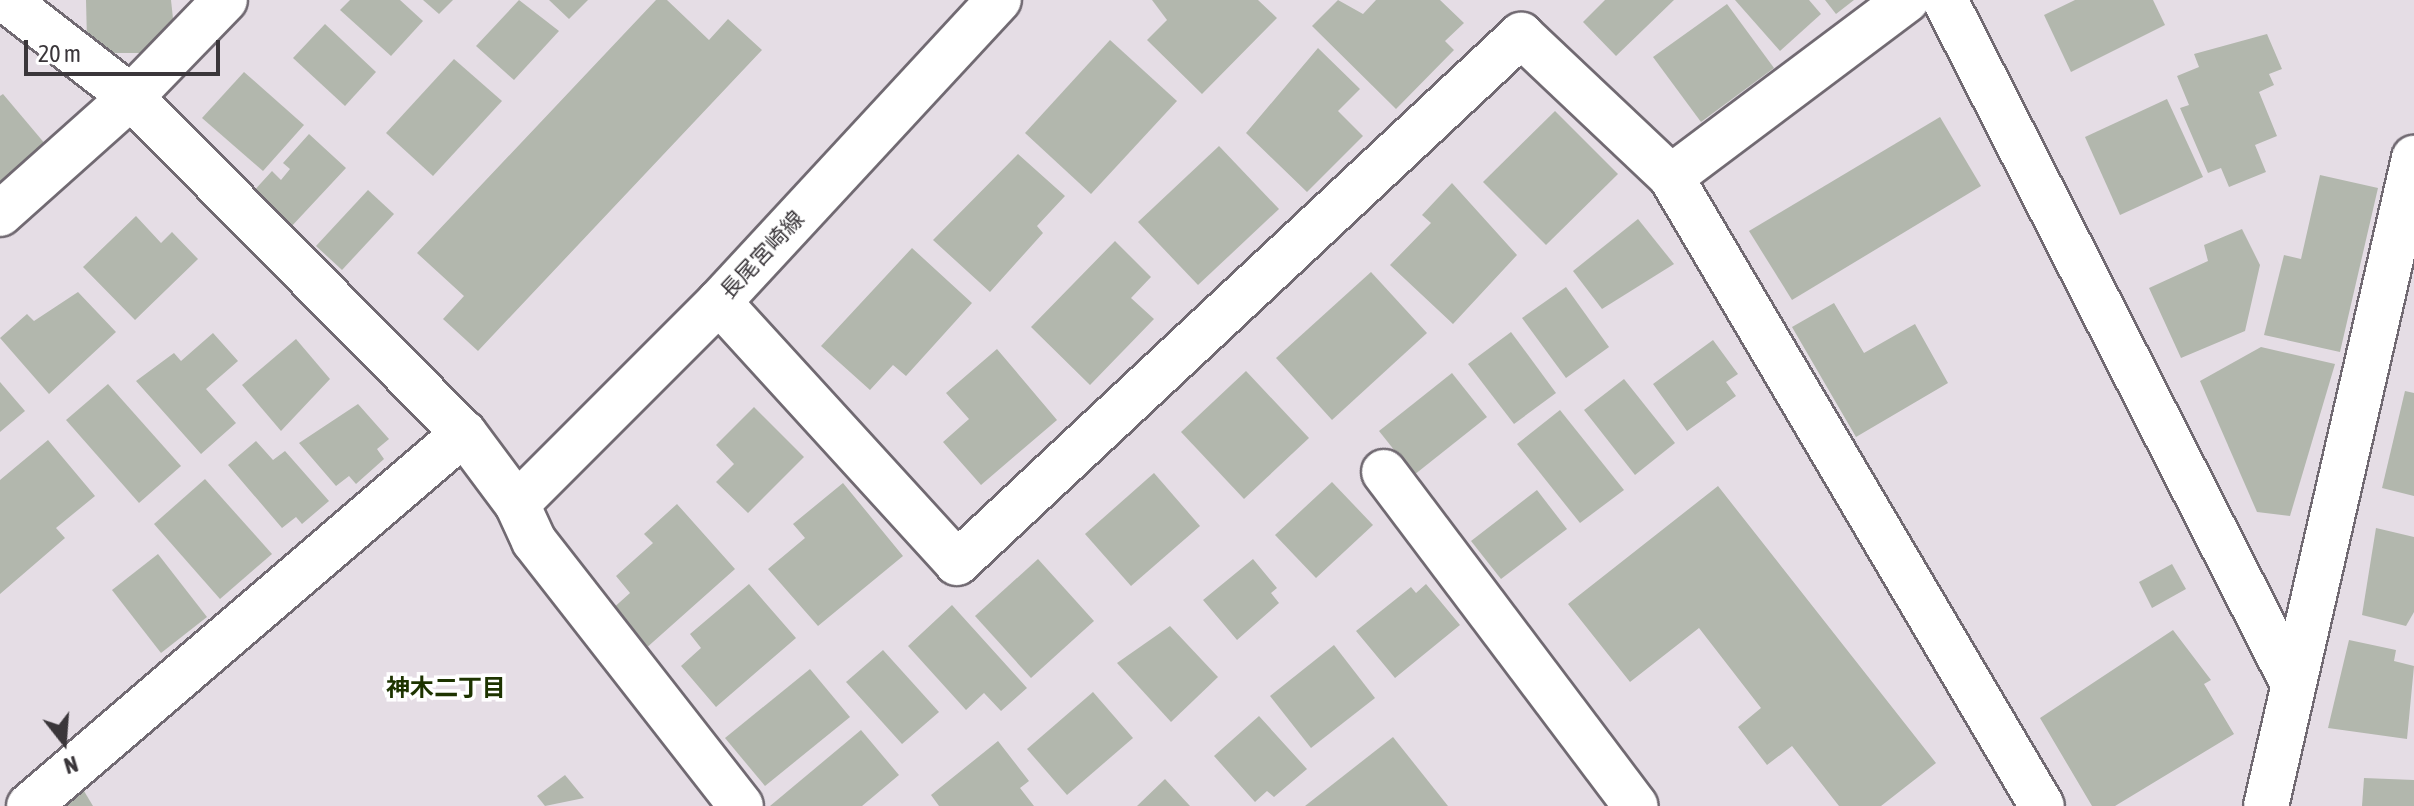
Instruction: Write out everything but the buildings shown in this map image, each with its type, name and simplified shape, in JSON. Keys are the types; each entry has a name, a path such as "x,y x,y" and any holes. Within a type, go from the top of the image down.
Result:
{"street":[{"path":"6,0 131,97 464,433 517,504 534,541 741,806"},
{"path":"0,214 131,97 225,0"},
{"name":"長尾宮崎線","path":"517,504 719,302 999,0"},
{"path":"1671,177 1907,0"},
{"path":"1945,0 2291,680"},
{"path":"719,302 957,563 1521,35 1671,177 2042,806"},
{"path":"2266,806 2291,680 2414,158"},
{"path":"29,806 464,433"},
{"path":"1384,472 1636,806"}],"district":[{"name":"神木二丁目","path":"446,688"}]}
